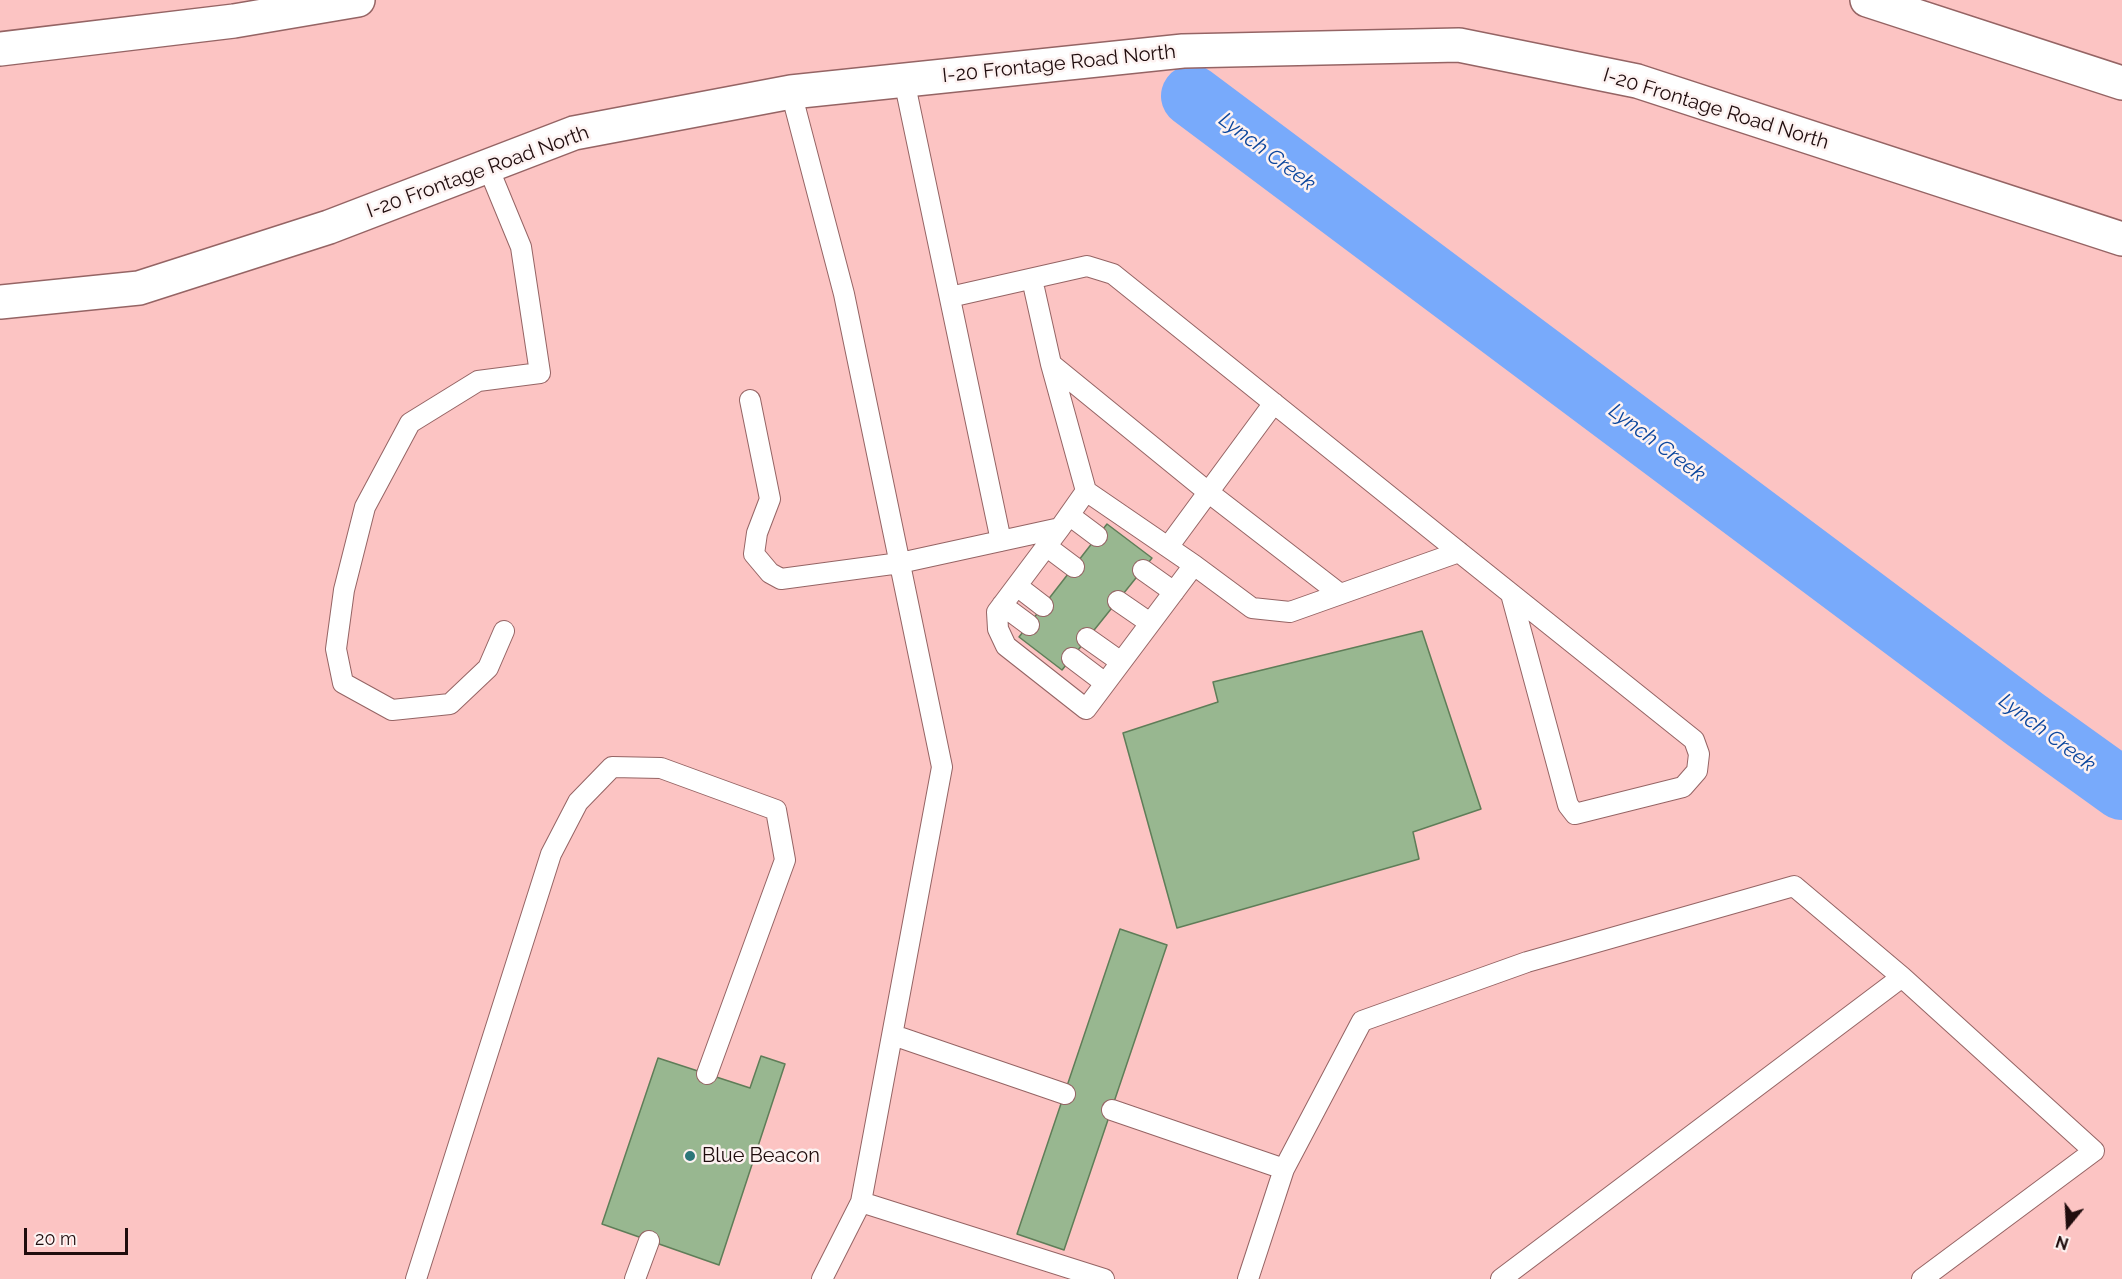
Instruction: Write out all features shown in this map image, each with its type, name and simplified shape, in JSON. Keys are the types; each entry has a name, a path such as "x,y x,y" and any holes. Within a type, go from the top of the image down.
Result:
{"main road":[{"path":"0,49 234,21 358,0"},
{"path":"1867,0 2122,83"},
{"name":"I-20 Frontage Road North","path":"0,302 139,288 329,227 574,133 791,92 1183,51 1460,45 1637,81 2122,239"}],"lane":[{"path":"904,80 1001,540"},
{"path":"791,92 844,294 942,767 861,1202 822,1279"},
{"path":"488,166 521,247 540,373 478,381 410,423 365,507 344,590 336,649 343,683 392,710 450,704 488,668 504,631"},
{"path":"950,297 1087,266 1113,274 1694,740 1699,754 1696,771 1683,787 1575,814 1568,805 1511,594"},
{"path":"1032,279 1051,364 1086,490 1252,608 1290,612 1459,552"},
{"path":"1051,364 1208,492 1340,594"},
{"path":"750,400 770,499 757,533 754,554 770,573 781,579 900,563 1001,540 1064,522 1097,536"},
{"path":"1168,547 1274,403"},
{"path":"1086,490 997,612 998,629 1006,646 1086,709 1194,565"},
{"path":"1046,546 1074,567"},
{"path":"1143,570 1174,592"},
{"path":"1017,586 1043,606"},
{"path":"1118,601 1150,623"},
{"path":"1002,605 1029,625"},
{"path":"1088,639 1121,662"},
{"path":"1072,658 1105,683"},
{"path":"416,1279 551,854 578,802 612,767 662,768 776,810 785,860 707,1074"},
{"path":"1248,1279 1284,1169 1362,1021 1527,962 1794,886 1902,977 2094,1151 1922,1279"},
{"path":"1501,1279 1902,977"},
{"path":"893,1035 1065,1094"},
{"path":"1112,1110 1284,1169"},
{"path":"861,1202 1104,1279"},
{"path":"635,1279 649,1240"}],"building":[{"path":"1107,524 1152,558 1062,670 1019,637"},
{"path":"1422,631 1481,809 1413,832 1419,859 1177,928 1123,733 1218,702 1213,682"},
{"path":"1120,929 1167,945 1064,1250 1017,1234"},
{"name":"Blue Beacon","path":"761,1056 785,1064 719,1265 602,1224 658,1058 750,1088"}],"waterway":[{"name":"Lynch Creek","path":"1192,96 2026,720 2122,789"}],"place":[{"name":"Blue Beacon","path":"690,1156"}]}
